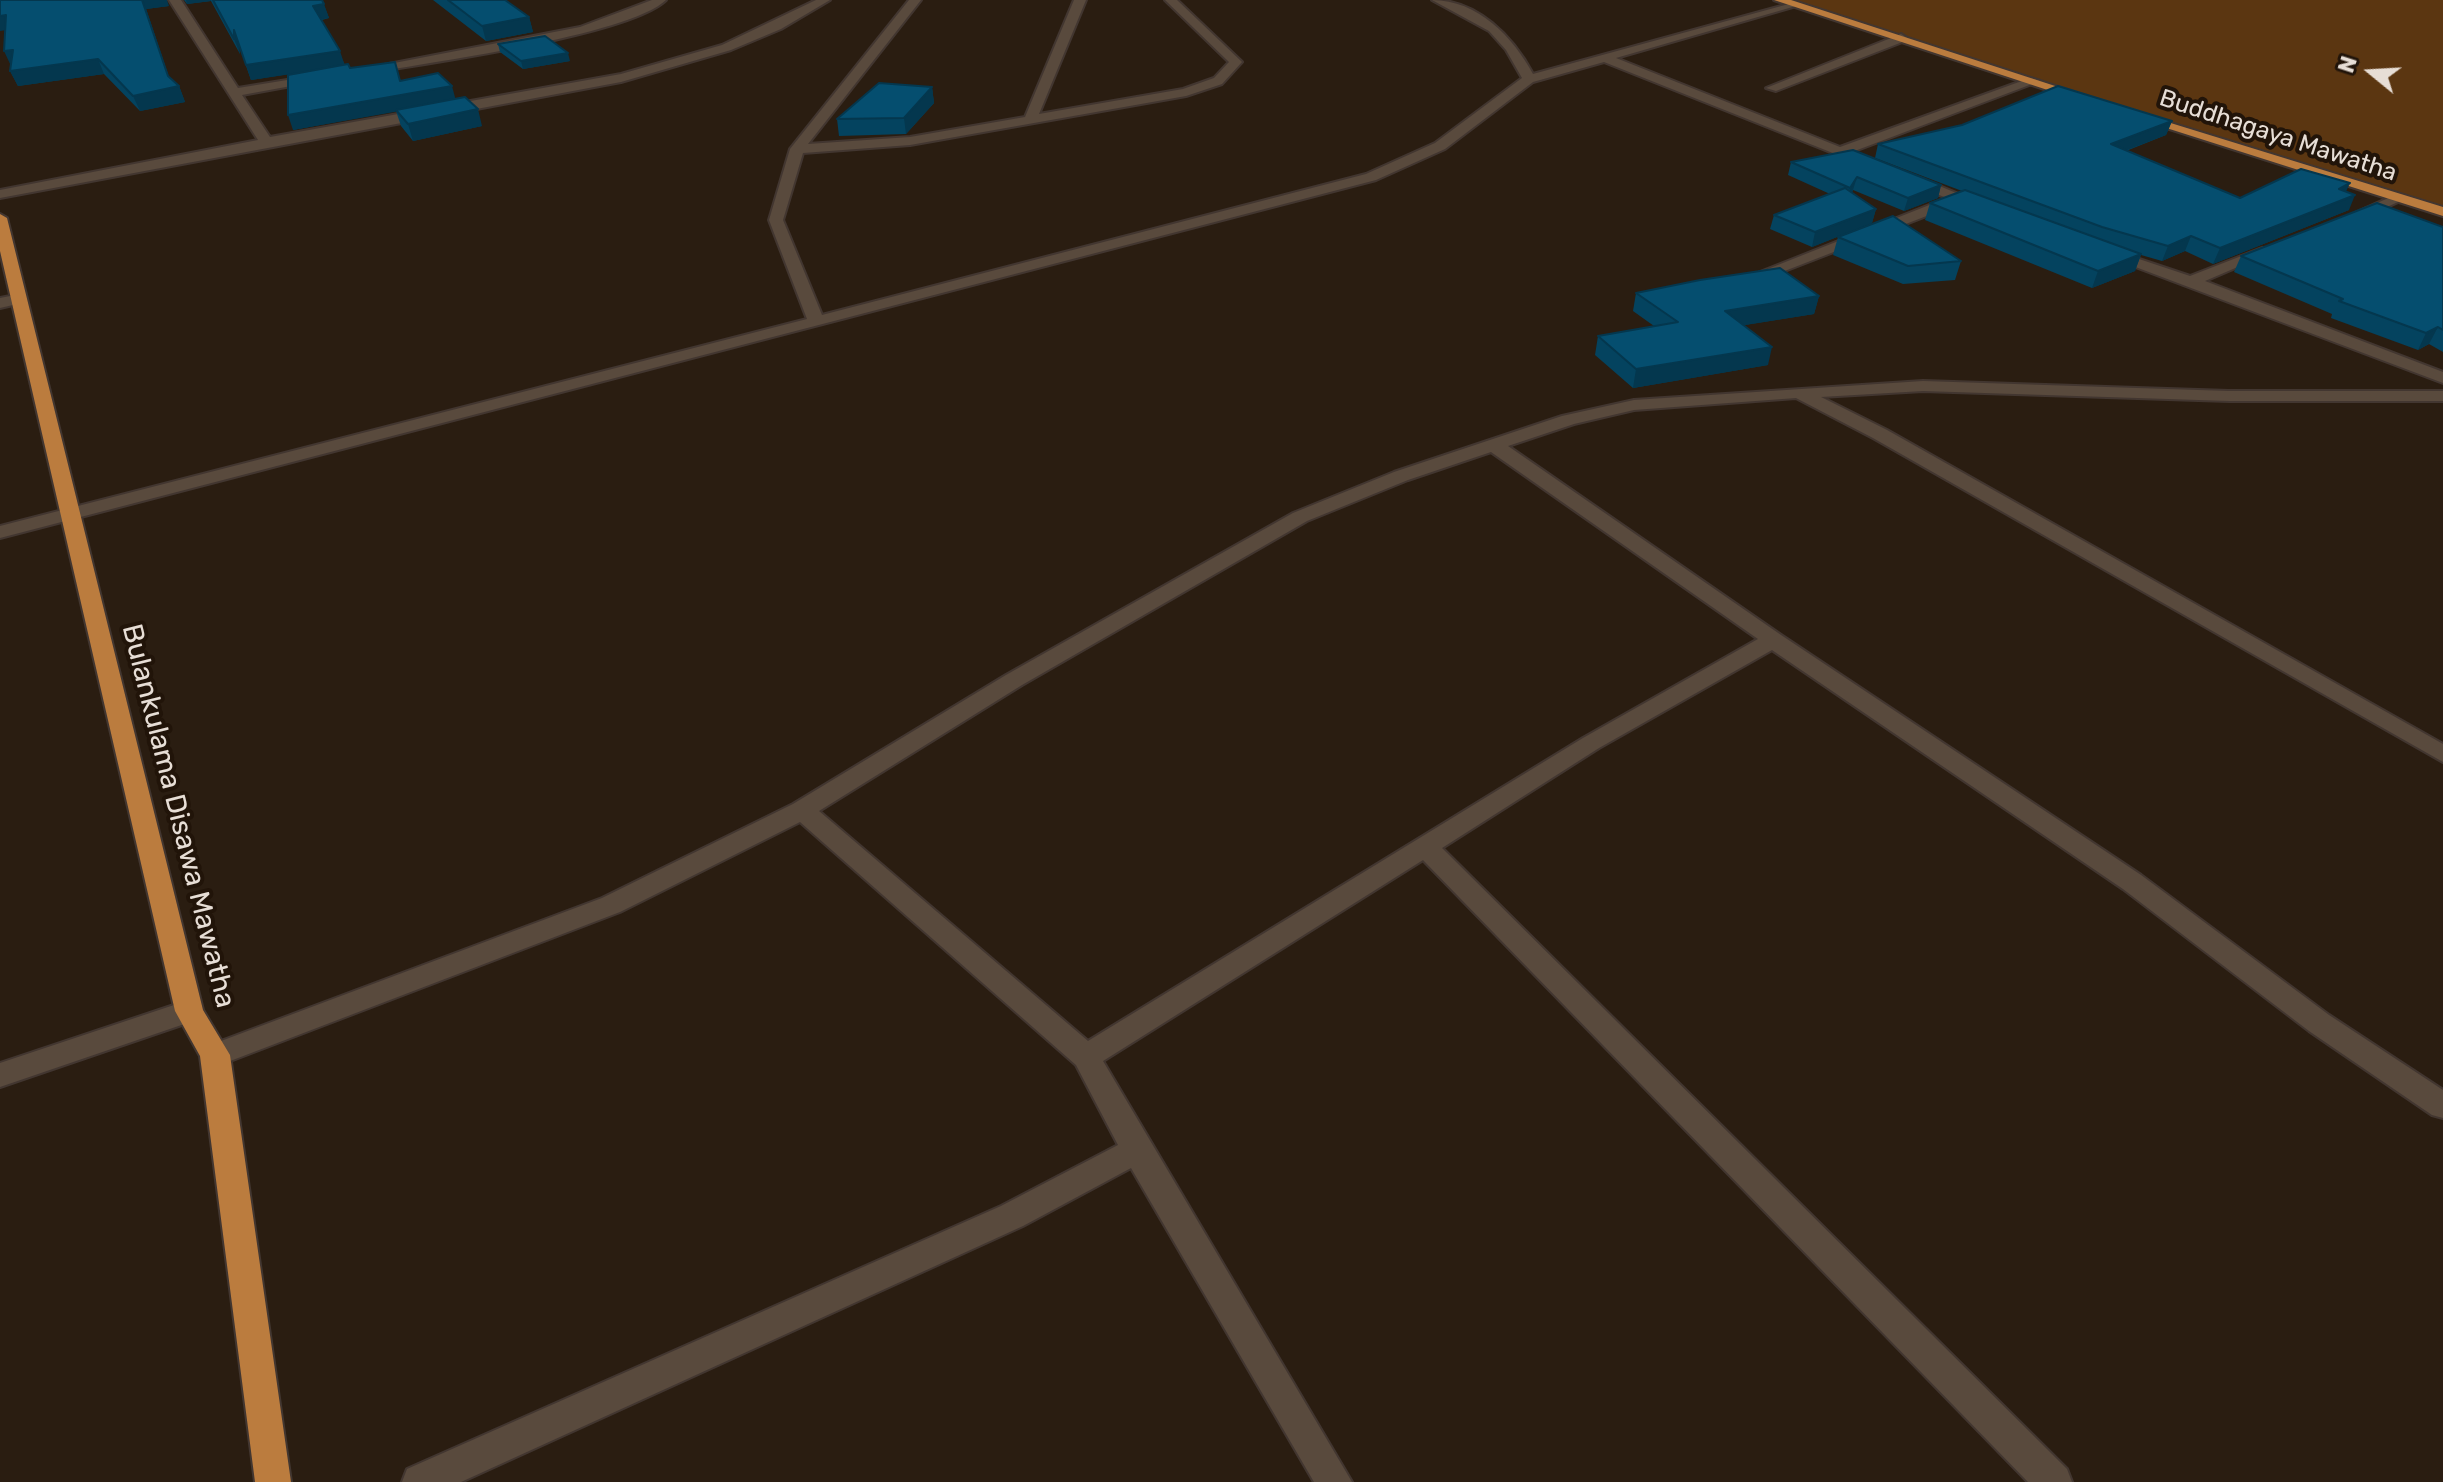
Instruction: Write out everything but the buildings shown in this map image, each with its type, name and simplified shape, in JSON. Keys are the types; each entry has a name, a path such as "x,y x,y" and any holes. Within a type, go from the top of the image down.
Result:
{"main road":[{"path":"1786,2 2107,104"},
{"name":"Buddhagaya Mawatha","path":"2122,109 2443,212"},
{"name":"Bulankulama Disawa Mawatha","path":"0,218 10,301 71,516 189,1011 215,1055 273,1482"}],"street":[{"path":"175,0 266,142"},
{"path":"356,71 582,30 648,8 660,0"},
{"path":"0,194 266,142 586,86 716,52 796,18 824,0"},
{"path":"816,320 776,220 797,149 915,0"},
{"path":"1030,120 1080,0"},
{"path":"797,149 910,141 1186,92 1218,81 1230,72 1236,62 1171,0"},
{"path":"1438,0 1491,25 1512,44 1529,79"},
{"path":"0,532 1371,177 1440,146 1529,79 1786,2"},
{"path":"1772,88 1901,38"},
{"path":"1603,57 2004,215"},
{"path":"233,93 341,74"},
{"path":"1839,152 2034,81"},
{"path":"1758,276 1960,198"},
{"path":"2330,226 2400,198"},
{"path":"2191,281 2288,242"},
{"path":"2091,248 2191,281 2443,378"},
{"path":"215,1055 611,905 802,810 1014,680 1300,517 1401,476 1569,420 1634,405 1923,386 2245,396 2443,396"},
{"path":"1796,392 1880,434 2443,754"},
{"path":"1495,446 1773,640 2132,882 2319,1023 2443,1106"},
{"path":"1086,1057 1591,743 1773,640"},
{"path":"802,810 1086,1057 1137,1150 1334,1482"},
{"path":"1425,846 2054,1482"},
{"path":"0,1075 189,1011"},
{"path":"420,1482 1012,1216 1137,1150"}],"shaded area":[{"path":"1785,0 2443,0 2443,212"}]}
